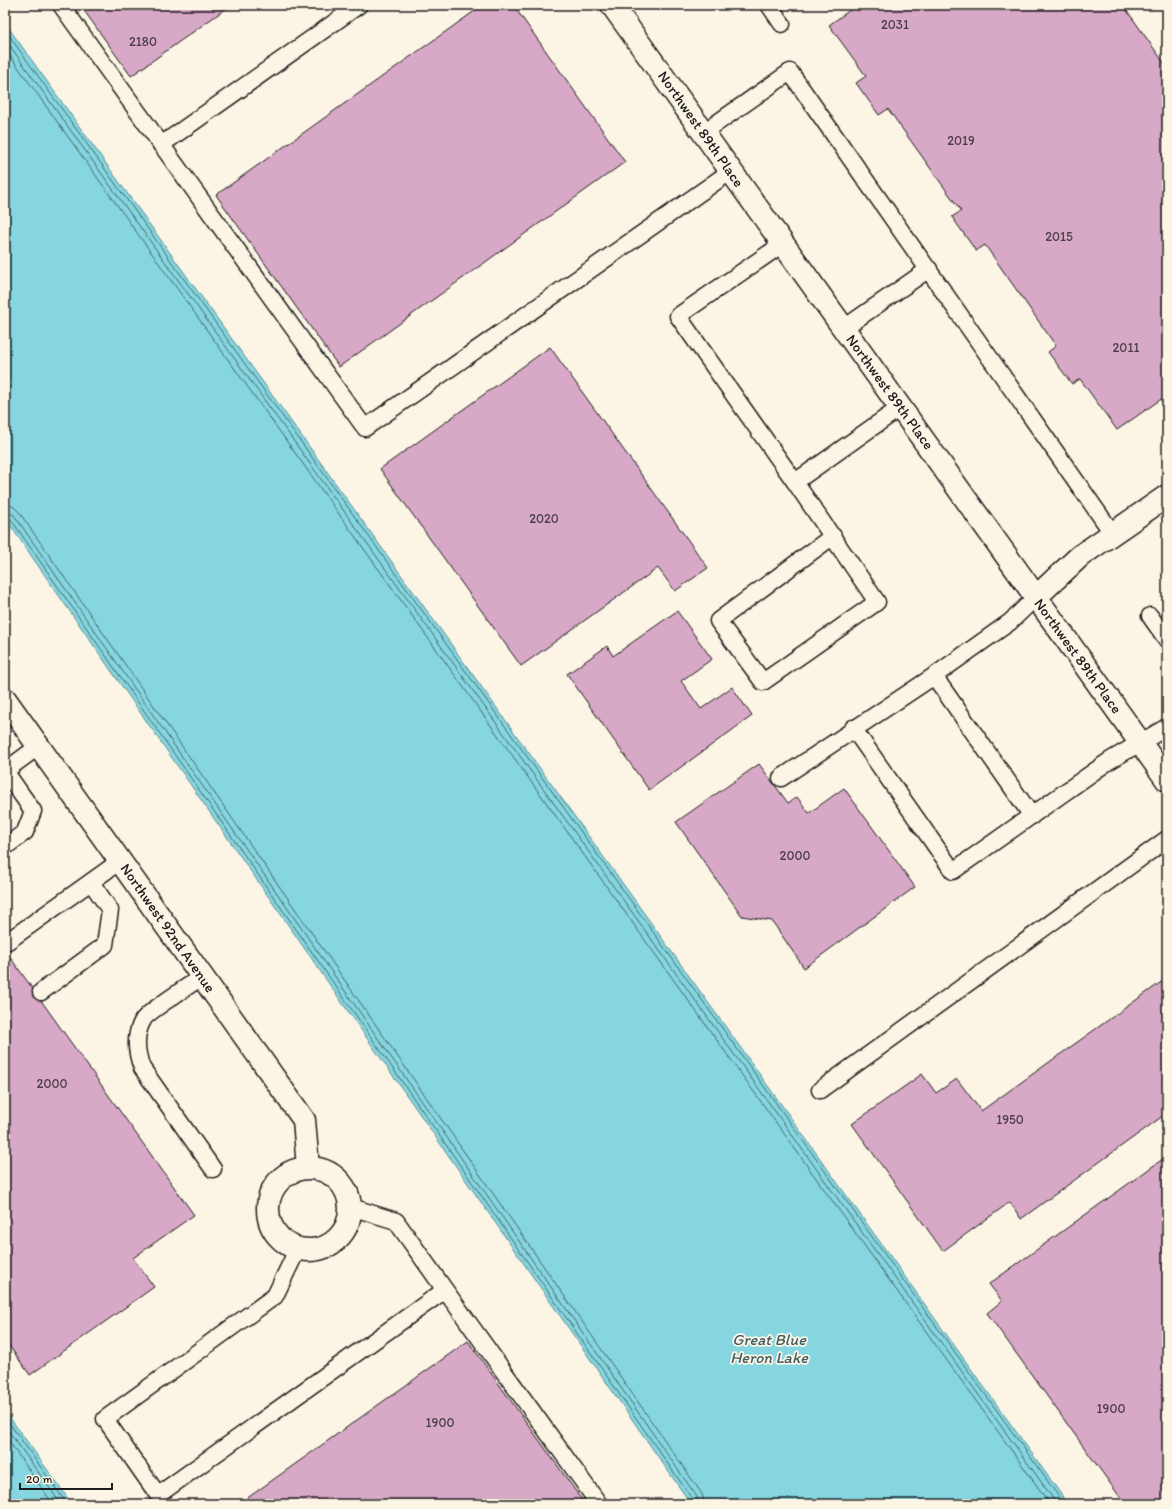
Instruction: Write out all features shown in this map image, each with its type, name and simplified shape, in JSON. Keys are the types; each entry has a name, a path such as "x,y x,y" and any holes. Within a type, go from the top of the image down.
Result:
{"street":[{"name":"Northwest 89th Place","path":"612,5 1167,780"},
{"path":"1036,597 1080,556 1167,496"},
{"name":"Northwest 92nd Avenue","path":"5,699 304,1120 308,1167"},
{"path":"308,1167 321,1169 333,1174 342,1183 348,1194 351,1207 349,1220 344,1232 335,1241 324,1248 311,1250 298,1248 286,1243 277,1234 270,1223 268,1210 269,1197 275,1186 284,1176 295,1170 308,1167"}],"lane":[{"path":"61,5 160,145 365,428 731,171"},
{"path":"160,145 359,5"},
{"path":"769,5 782,24"},
{"path":"704,132 790,72 1113,534"},
{"path":"784,244 678,316 833,536 877,602 763,682 718,621 833,536"},
{"path":"844,328 929,269"},
{"path":"795,482 901,407"},
{"path":"781,778 853,728 934,676 1010,622 1036,597"},
{"path":"1150,616 1167,640"},
{"path":"934,676 1032,816"},
{"path":"853,728 953,871 1109,761 1167,727"},
{"path":"5,847 25,832 33,811 5,771 39,746"},
{"path":"820,1090 1167,839"},
{"path":"8,941 120,861"},
{"path":"40,992 105,945 110,910 91,882"},
{"path":"203,976 143,1019 137,1036 137,1054 142,1068 213,1169"},
{"path":"351,1207 396,1221 599,1504"},
{"path":"298,1248 275,1296 104,1419 159,1499 445,1290"}],"water":[{"name":"Great Blue Heron Lake","path":"5,23 1068,1504 691,1504 5,518"},
{"path":"5,1411 72,1504 5,1504"}],"building":[{"path":"80,5 231,5 131,76"},
{"path":"483,5 513,5 625,162 339,367 216,195"},
{"path":"857,5 1123,5 1167,67 1167,395 1117,430 1080,379 1072,384 1048,352 1056,346 985,245 976,251 952,217 961,211 888,109 879,115 856,83 866,76 829,25"},
{"path":"550,347 708,568 675,591 658,568 521,666 380,469"},
{"path":"677,611 712,659 681,681 701,709 732,687 752,716 649,790 567,674 607,646 613,656"},
{"path":"759,764 788,803 797,797 809,813 844,788 915,887 804,968 772,921 742,916 676,822"},
{"path":"5,950 194,1215 133,1258 154,1287 30,1375 5,1340"},
{"path":"1167,978 1167,1113 1021,1219 1010,1202 943,1251 852,1124 922,1074 936,1093 957,1079 981,1111"},
{"path":"1167,1156 1167,1504 1125,1504 987,1313 1002,1301 989,1284"},
{"path":"468,1341 585,1504 239,1504"}]}
